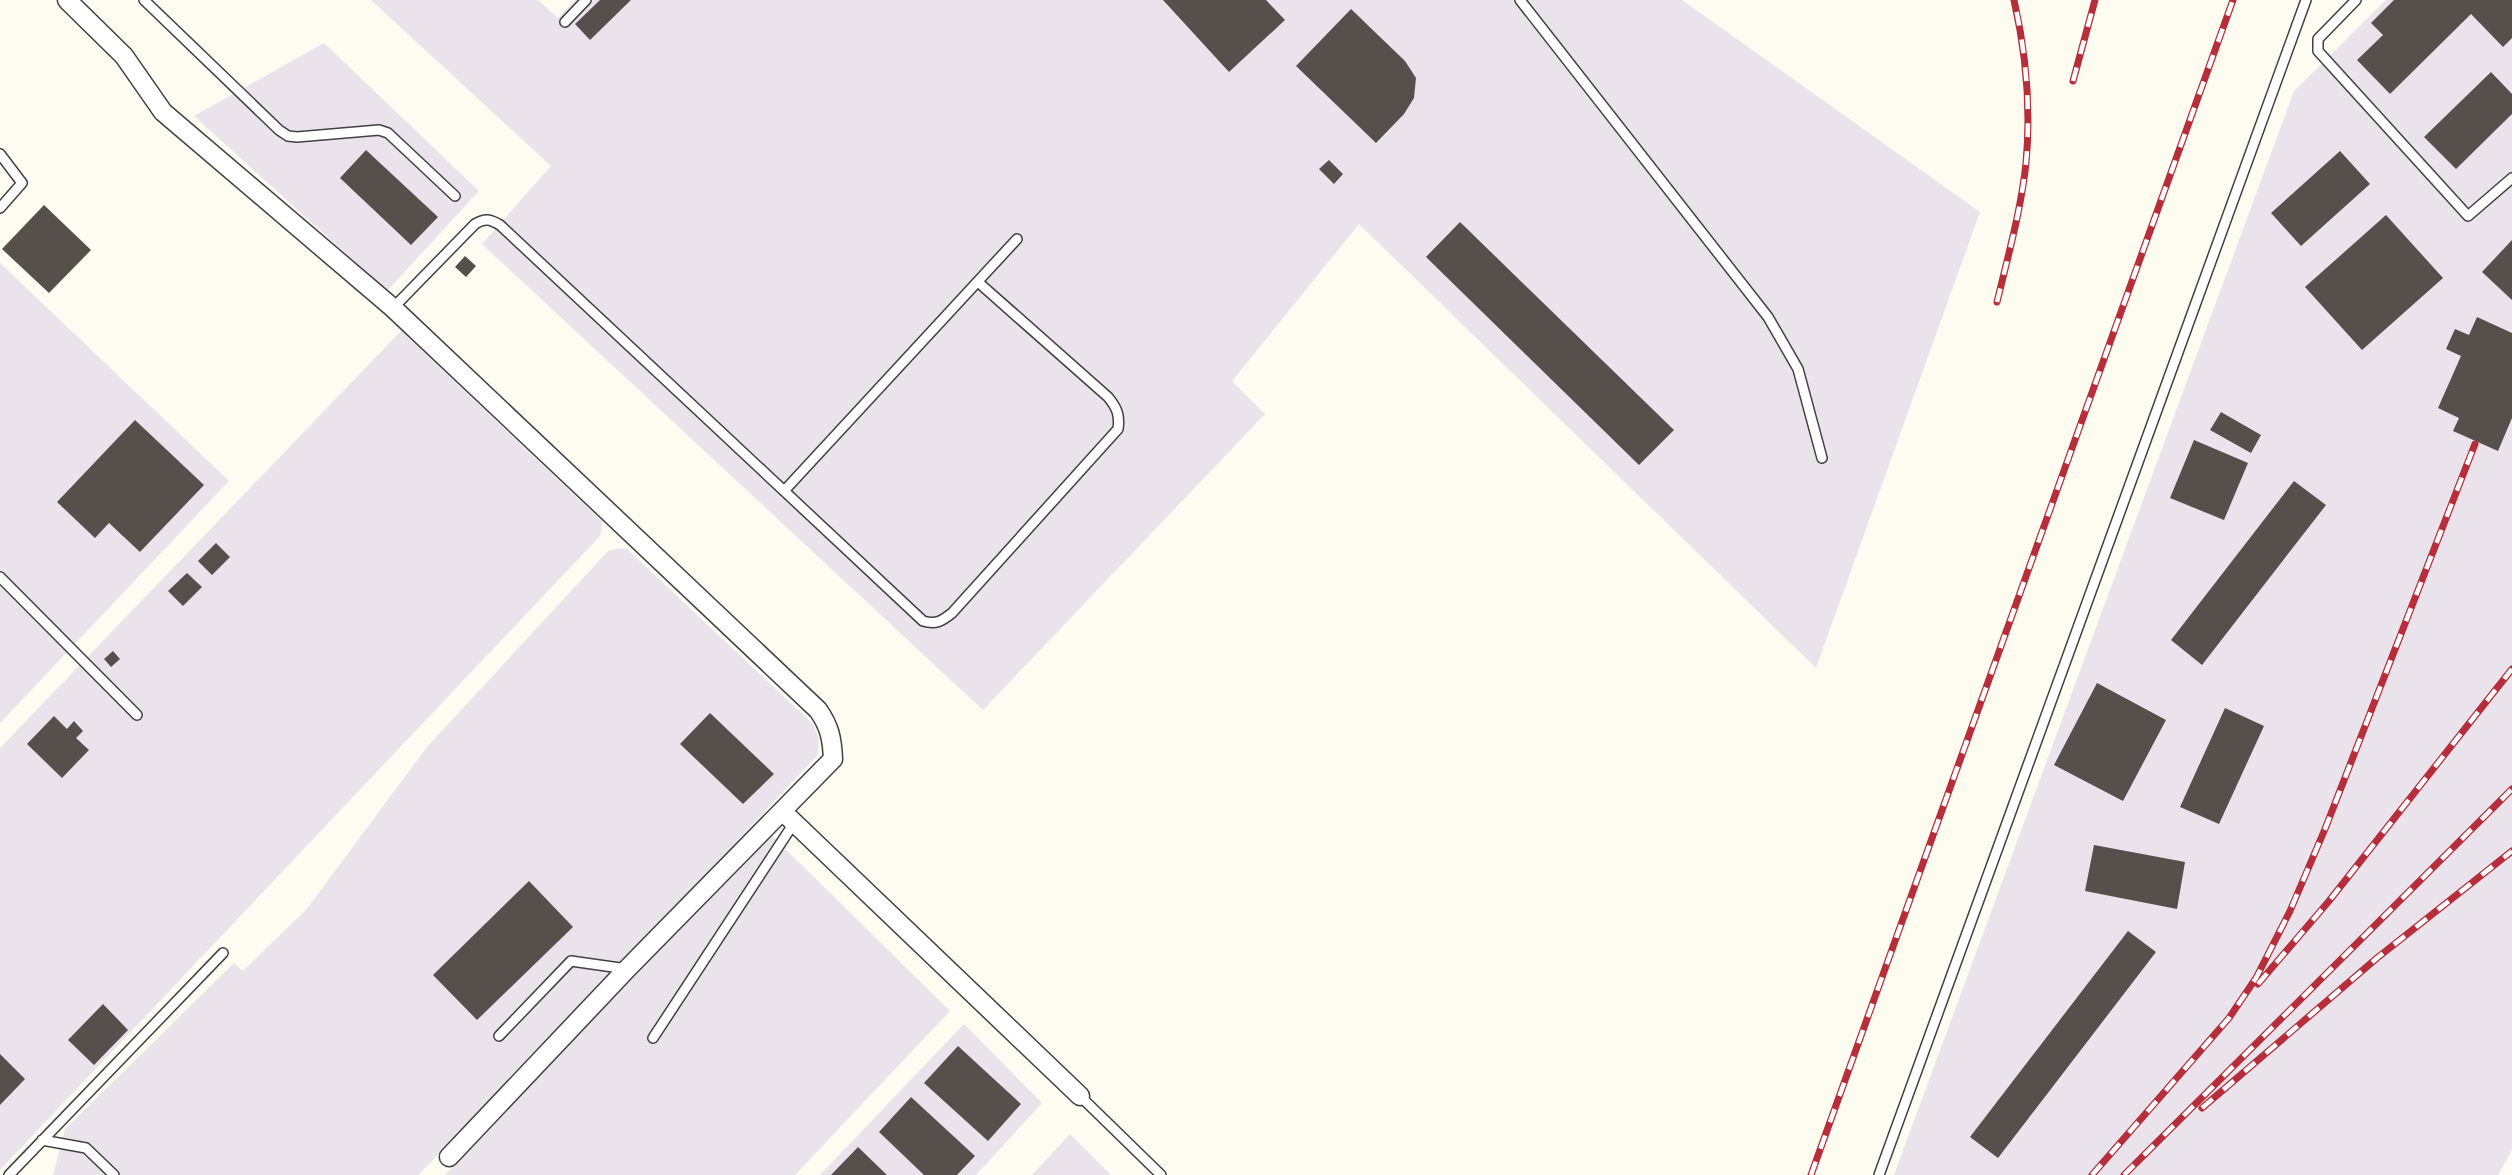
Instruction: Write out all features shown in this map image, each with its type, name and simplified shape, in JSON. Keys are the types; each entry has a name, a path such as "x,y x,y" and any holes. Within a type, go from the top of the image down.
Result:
{"street":[{"path":"67,0 124,56 164,112 393,308 818,710 828,725 833,759 788,817 627,969 449,1157"},
{"path":"788,817 1080,1096"}],"lane":[{"path":"144,0 279,130 288,136 379,130 388,133 455,196"},
{"path":"565,22 586,0"},
{"path":"1520,0 1768,317 1798,369 1822,458"},
{"path":"1878,1175 2306,0"},
{"path":"2356,0 2318,39 2318,51 2468,216 2512,178"},
{"path":"0,154 22,183 0,208"},
{"path":"393,308 475,224 483,219 492,219 923,621 932,624 942,621 952,613 1118,429 1120,418 1116,407 1108,397 978,282"},
{"path":"784,491 1017,239"},
{"path":"0,577 137,715"},
{"path":"653,1038 788,817"},
{"path":"9,1175 223,953"},
{"path":"499,1036 571,961 627,969"},
{"path":"1080,1096 1161,1175"},
{"path":"42,1140 86,1148 114,1175"}],"shaded area":[{"path":"371,0 538,0 558,18 575,0 1682,0 1980,212 1816,668 1359,224 1232,381 1265,414 983,710 482,244 551,166"},
{"path":"2386,0 2512,0 2512,1150 2498,1175 1894,1175 2294,91"},
{"path":"324,43 479,191 387,291 194,116"},
{"path":"0,263 229,481 0,723"},
{"path":"401,331 603,522 600,536 0,1170 0,748"},
{"path":"626,548 813,724 819,739 818,755 494,1098 418,1175 53,1175 65,1129 234,963 243,971 306,910 427,747 609,550"},
{"path":"770,834 950,1011 795,1175 445,1175"},
{"path":"964,1024 1042,1103 976,1175 820,1175"},
{"path":"1070,1134 1111,1175 1032,1175"}],"building":[{"path":"600,0 631,0 590,40 575,24"},
{"path":"1163,0 1266,0 1285,20 1229,72"},
{"path":"2394,0 2512,0 2512,38 2503,47 2471,14 2390,94 2357,60 2383,35 2371,23"},
{"path":"1351,9 1405,61 1416,78 1414,98 1404,114 1376,143 1296,66"},
{"path":"2491,72 2512,94 2512,114 2456,169 2424,137"},
{"path":"366,150 438,217 411,245 340,178"},
{"path":"2340,151 2370,184 2301,246 2271,213"},
{"path":"1329,160 1343,174 1334,184 1319,169"},
{"path":"44,205 91,250 49,293 2,249"},
{"path":"2386,215 2443,278 2362,350 2305,287"},
{"path":"1460,222 1674,430 1639,465 1426,257"},
{"path":"2512,240 2512,300 2482,272"},
{"path":"465,256 476,266 466,277 455,267"},
{"path":"2477,317 2512,333 2512,418 2498,451 2453,431 2459,418 2438,408 2461,356 2446,349 2455,329 2469,335"},
{"path":"2221,412 2261,435 2251,453 2210,430"},
{"path":"135,420 204,485 140,552 109,523 95,538 57,502"},
{"path":"2194,440 2248,463 2224,520 2170,498"},
{"path":"2294,481 2326,505 2202,665 2171,640"},
{"path":"216,543 230,557 212,575 198,561"},
{"path":"187,573 202,587 183,606 168,591"},
{"path":"113,651 120,659 111,667 104,659"},
{"path":"2097,683 2166,720 2123,801 2054,765"},
{"path":"2225,708 2264,726 2219,824 2180,807"},
{"path":"710,713 774,774 743,804 680,744"},
{"path":"54,716 67,729 74,721 83,731 76,738 89,750 62,778 27,744"},
{"path":"2094,845 2185,862 2177,909 2085,891"},
{"path":"529,881 573,927 477,1020 433,975"},
{"path":"2128,931 2156,952 1998,1158 1970,1137"},
{"path":"103,1004 128,1030 94,1065 68,1040"},
{"path":"958,1046 1021,1104 988,1141 924,1083"},
{"path":"0,1054 25,1079 0,1105"},
{"path":"911,1097 975,1156 957,1175 924,1175 879,1132"},
{"path":"858,1147 887,1175 831,1175"}],"railway":[{"path":"1997,302 2014,233 2026,163 2028,122 2026,81 2022,40 2014,0"},
{"path":"2073,81 2095,0"},
{"path":"1811,1175 2233,0"},
{"path":"2092,1175 2229,1018 2256,978 2290,911 2325,829 2475,444"},
{"path":"2258,984 2329,901 2512,669"},
{"path":"2124,1175 2512,789"},
{"path":"2202,1108 2377,958 2512,851"}]}
